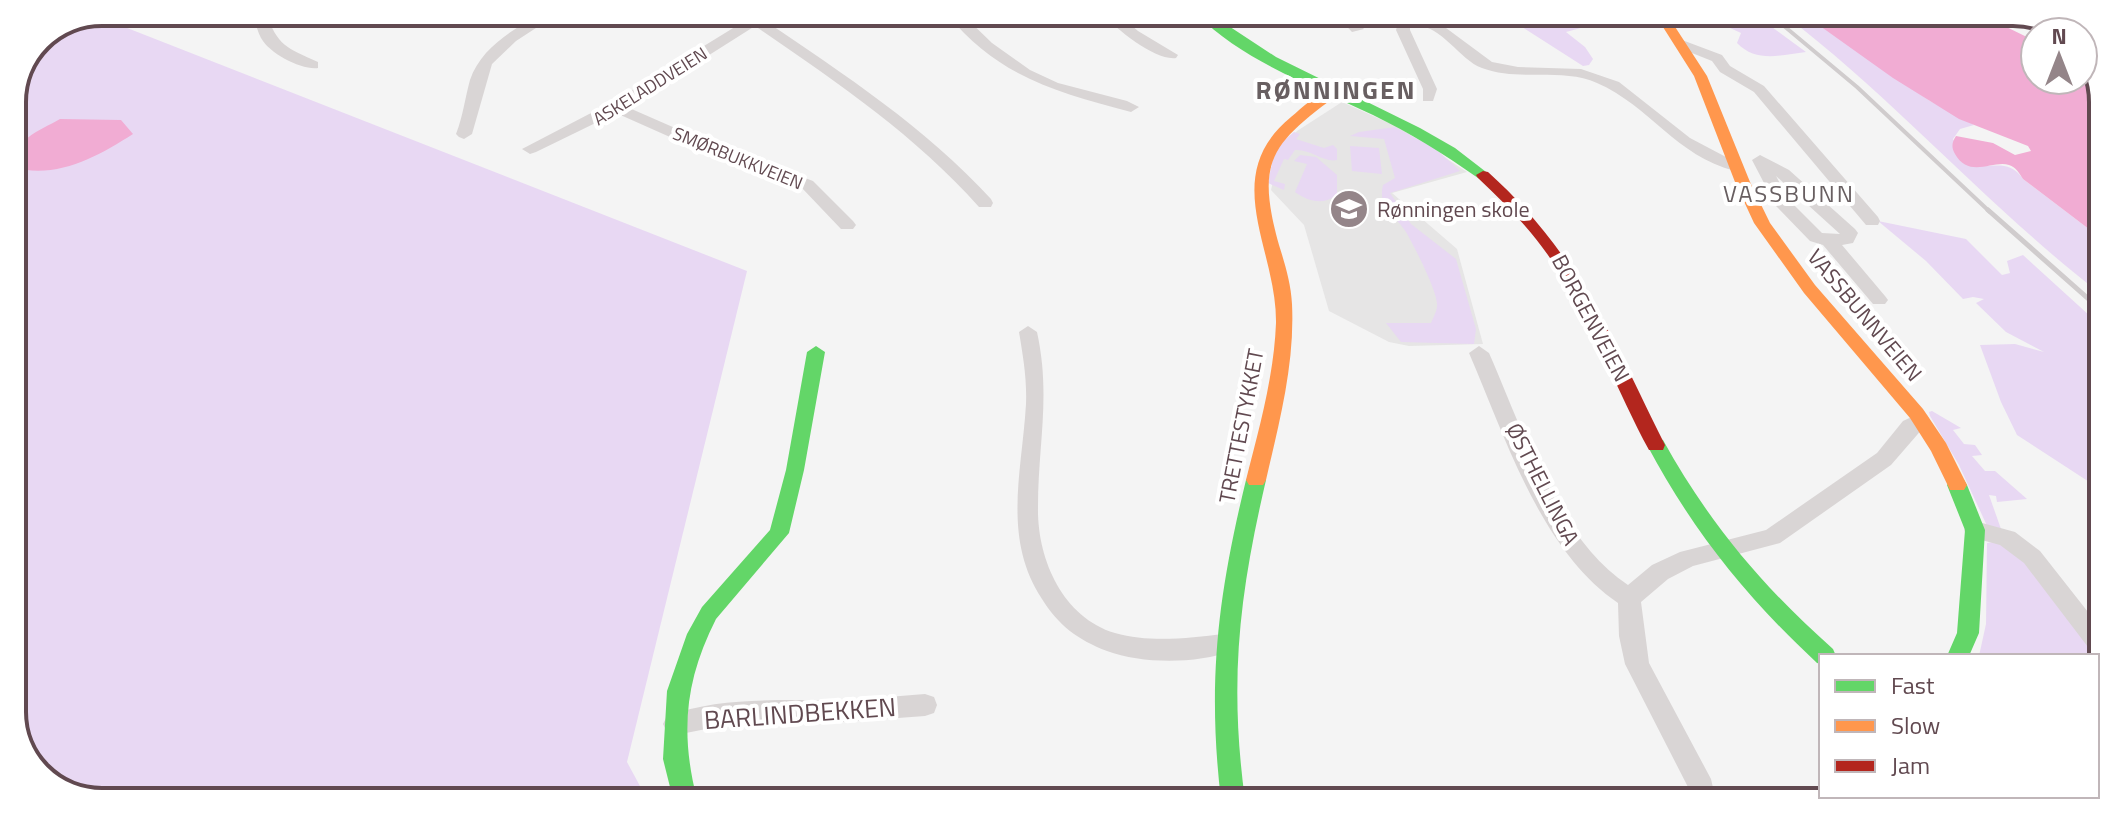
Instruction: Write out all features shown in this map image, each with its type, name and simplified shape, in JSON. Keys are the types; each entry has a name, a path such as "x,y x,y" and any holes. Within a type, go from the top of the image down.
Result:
{"street":[{"path":"263,26 267,37 278,49 313,65"},
{"path":"464,134 471,119 479,75 486,61 534,26"},
{"name":"ASKELADDVEIEN","path":"530,149 578,130 617,108 746,26"},
{"path":"772,26 918,134 959,172 985,203"},
{"path":"966,26 980,41 1031,76 1065,90 1099,96 1131,107"},
{"path":"1124,26 1171,55"},
{"name":"BORGENVEIEN","path":"1219,26 1253,52 1331,93 1401,123 1447,149 1493,184 1535,224 1567,267 1678,487 1719,549 1789,625 1823,654"},
{"path":"1354,26 1357,29"},
{"path":"1404,26 1430,89 1428,98"},
{"path":"1434,26 1469,55 1503,70 1554,69 1597,77 1627,93 1697,152 1713,161 1735,166"},
{"path":"1447,26 1468,45 1469,55"},
{"name":"VASSBUNNVEIEN","path":"1669,26 1705,88 1735,166 1761,221 1788,262 1879,366 1949,465 1975,530 1968,633 1959,654"},
{"path":"1682,44 1717,58 1725,69 1759,89 1872,221"},
{"name":"TRETTESTYKKET","path":"1231,788 1227,761 1224,644 1279,367 1283,332 1283,282 1261,205 1260,167 1266,151 1282,131 1331,93"},
{"name":"SMØRBUKKVEIEN","path":"617,108 685,138 787,173 814,189 847,225"},
{"path":"1829,241 1840,242 1847,239 1849,233 1783,173 1760,160 1782,202 1805,228 1816,237 1829,241 1879,300"},
{"path":"1028,332 1037,368 1026,542 1043,588 1081,629 1135,650 1170,651 1224,644"},
{"name":"BARLINDBEKKEN","path":"682,788 675,759 678,691 698,634 709,613 779,533 795,470 816,352"},
{"name":"ØSTHELLINGA","path":"1479,353 1546,500 1599,577 1629,598"},
{"path":"1696,788 1637,664 1629,598 1660,572 1719,549 1761,541 1796,522 1884,459 1910,426 1920,420"},
{"path":"1975,530 2007,538 2032,557 2089,631"},
{"name":"BARLINDBEKKEN","path":"676,724 731,713 844,711 925,705"}],"shaded area":[{"path":"122,26 747,271 627,762 641,788 102,788 87,787 68,780 42,758 32,741 26,717 26,102 32,73 48,48 87,27"},
{"path":"1521,26 1588,26 1566,32 1585,47 1593,59 1589,65 1583,66"},
{"path":"1726,26 1771,26 1806,52 1778,56 1752,53 1737,43 1741,33"},
{"path":"1798,26 1821,26 1930,101 1974,125 1960,129 1953,139 1968,165 2011,168 2089,229 2089,284 2021,227"},
{"path":"1820,26 2004,26 2019,33 2019,96 2089,96 2089,229 2023,179 2014,167 2003,164 1974,167 1961,161 1952,145 1956,136 1993,143 2015,155 2031,151 2028,146 1959,119 1893,78"},
{"name":"Rønningen skole","path":"1342,102 1398,127 1467,172 1392,193 1457,249 1483,344 1409,346 1389,342 1329,311 1304,225 1271,190 1281,149 1297,131"},
{"path":"60,119 121,120 133,134 76,164 44,171 26,170 26,140"},
{"path":"1395,127 1436,149 1460,171 1390,193 1411,224 1456,259 1476,329 1474,344 1401,342 1386,323 1431,323 1437,306 1430,280 1414,247 1383,199 1383,185 1395,178 1384,139 1350,136"},
{"path":"1294,132 1300,134 1296,139 1324,148 1333,145 1337,149 1337,160 1295,150 1288,160 1284,159 1274,181 1285,184 1284,190 1268,183 1275,148"},
{"path":"1350,146 1379,148 1382,174 1352,171"},
{"path":"1300,155 1316,157 1337,175 1337,195 1315,201 1295,192 1307,164 1294,161"},
{"path":"1878,221 1966,239 2002,275 2010,273 2007,261 2023,255 2089,315 2089,482 2017,435 1980,345 2015,344 2044,352 2006,332 1976,303 1984,299 1963,299 1926,261"},
{"path":"1929,412 1961,428 1953,430 1964,444 1975,445 1982,455 1972,456 1985,471 1995,471 2027,499 1997,502 1996,496 1989,495 2001,529 1988,528 1959,465 1930,416"},
{"path":"2000,541 2010,545 2089,637 2089,654 1979,654 1986,624 1987,543"}],"railway":[{"path":"1784,26 1857,87 1990,212"},
{"path":"1988,210 2089,299"}],"traffic: fast":[{"path":"1219,26 1271,60 1415,131 1483,175"},
{"path":"682,788 675,759 678,691 698,634 709,613 779,533 795,470 816,352"},
{"path":"1656,445 1691,506 1730,559 1773,608 1823,654"},
{"path":"1232,788 1225,716 1227,639 1231,601 1256,480"},
{"path":"1957,485 1975,530 1968,633 1959,654"}],"traffic: slow":[{"path":"1669,26 1701,76 1742,182 1762,223 1809,289 1917,414 1939,448 1957,485"},
{"path":"1256,480 1276,393 1284,327 1282,288 1263,211 1260,188 1262,169 1277,138 1331,93"}],"traffic: jam":[{"path":"1483,175 1514,203 1564,266 1603,335 1656,445"}],"place":[{"name":"Rønningen skole","path":"1349,209"}],"district":[{"name":"RØNNINGEN","path":"1336,89"},
{"name":"VASSBUNN","path":"1789,193"}]}
